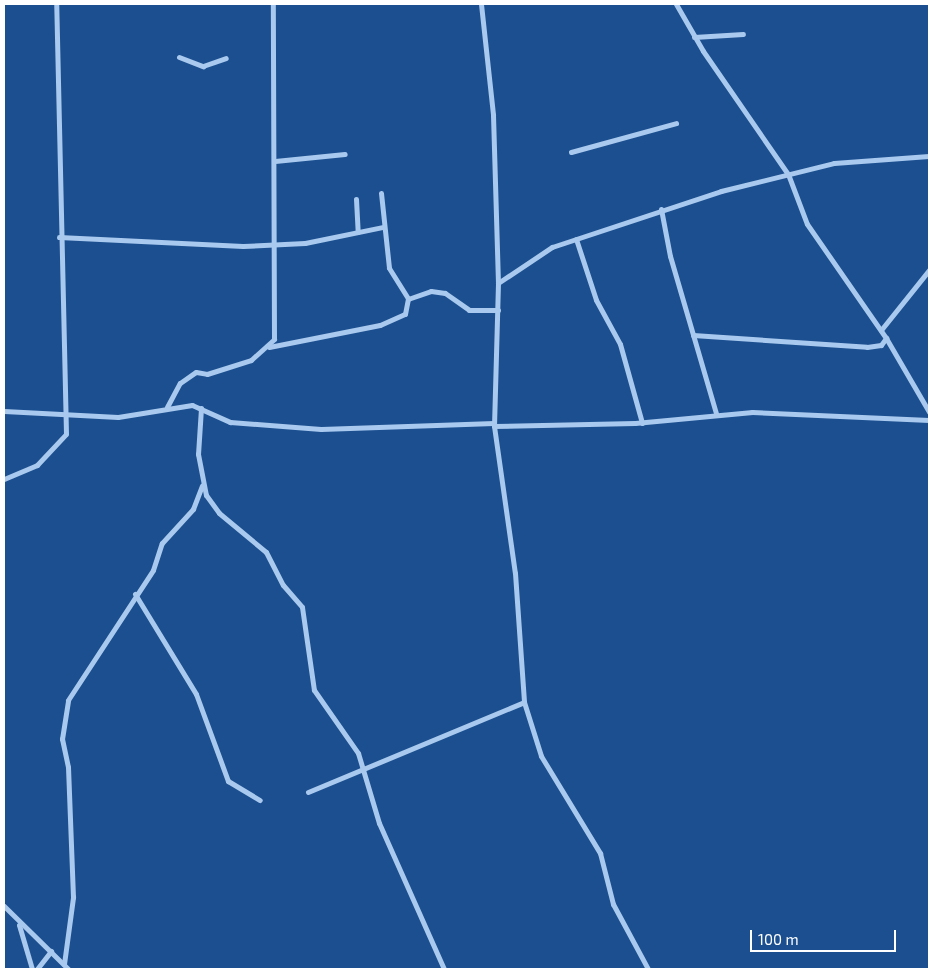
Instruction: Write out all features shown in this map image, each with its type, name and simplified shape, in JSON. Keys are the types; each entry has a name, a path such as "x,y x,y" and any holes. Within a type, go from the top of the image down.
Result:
{"street":[{"path":"4,479 22,474 56,450 66,434 68,414 59,237 56,4"},
{"path":"167,407 180,383 196,372 207,374 251,360 269,347 274,339 276,318 273,4"},
{"path":"482,4 493,115 498,283 494,425 514,573 524,702 540,756 600,853 613,904 648,969"},
{"path":"676,4 694,37 788,174 807,224 881,330 929,412"},
{"path":"694,37 743,34"},
{"path":"179,56 203,66 226,58"},
{"path":"571,152 676,123"},
{"path":"275,161 345,154"},
{"path":"498,283 526,260 661,210 834,163 929,156"},
{"path":"269,347 380,325 405,314 408,299 389,268 383,227 381,193"},
{"path":"356,199 358,232"},
{"path":"661,210 693,335 716,413"},
{"path":"59,237 235,246 305,243 383,227"},
{"path":"576,240 596,300 620,344 642,423"},
{"path":"881,330 929,270"},
{"path":"408,299 438,290 470,310 498,310"},
{"path":"693,335 857,347 881,345 886,338"},
{"path":"4,411 118,417 167,407 201,408 230,422 321,429 642,423 716,413 929,420"},
{"path":"64,964 73,897 68,767 62,740 68,700 134,594 153,570 162,543 198,501 202,486 197,434 201,408"},
{"path":"202,486 219,513 266,552 283,585 302,607 314,690 348,735 363,770 379,823 444,969"},
{"path":"134,594 196,694 228,781 260,800"},
{"path":"308,792 524,702"},
{"path":"4,906 19,925 68,969"},
{"path":"19,925 32,969"},
{"path":"37,969 50,951"}]}
